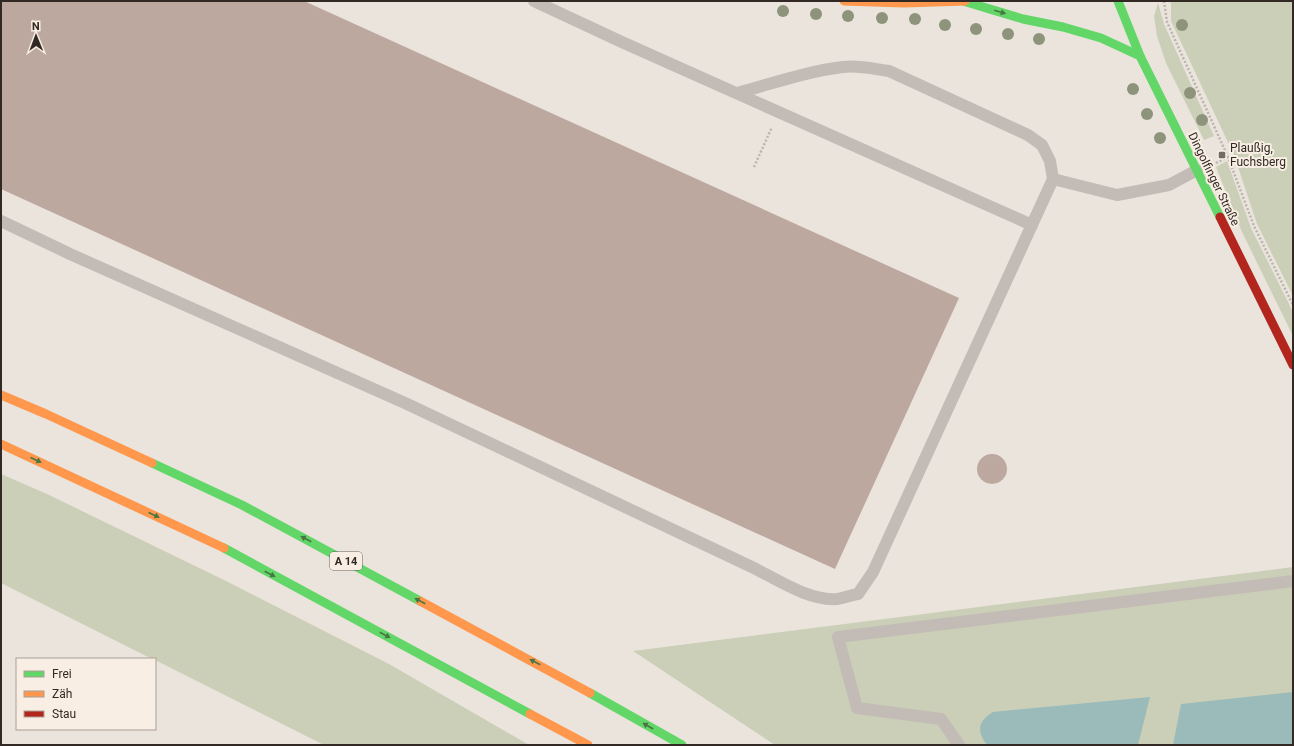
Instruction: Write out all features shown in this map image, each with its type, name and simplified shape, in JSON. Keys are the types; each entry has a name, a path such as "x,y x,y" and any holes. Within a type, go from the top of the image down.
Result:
{"main road":[{"path":"844,1 864,3 964,1 1023,19 1063,27 1101,38 1140,56"},
{"name":"Dingolfinger Straße","path":"1118,1 1140,56 1293,366"},
{"name":"A 14","path":"1,395 60,420 242,505 589,692 682,745"},
{"path":"1,444 216,544 588,745"}],"lane":[{"path":"534,1 1032,225"},
{"path":"1,222 405,403 798,590 819,597 837,599 858,594 873,572 1053,179 1050,162 1042,145 1028,135 889,71 866,67 844,67 818,71 737,93"},
{"path":"1053,179 1117,195 1169,185 1197,170"},
{"path":"959,745 941,719 857,708 838,637 1293,581"}],"path":[{"path":"1164,1 1167,22 1228,157 1254,226 1293,305"},
{"path":"754,167 779,112"}],"green space":[{"path":"1171,1 1293,1 1293,296 1257,224 1234,155 1171,21"},
{"path":"1158,3 1164,24 1214,136 1204,140 1166,63 1157,36 1154,16"},
{"path":"1227,161 1251,228 1293,312 1293,336 1242,232 1216,167"},
{"path":"1,474 47,494 224,580 389,664 529,745 324,745 156,661 156,658 150,658 1,583"},
{"path":"1293,567 1293,745 775,745 633,651"}],"water":[{"path":"1293,692 1293,745 1173,745 1181,704"},
{"path":"1150,697 1138,745 987,745 983,740 980,731 980,727 984,719 993,712"}],"building":[{"path":"1,1 304,1 959,298 835,569 1,189"},
{"path":"992,454 1003,458 1007,469 1003,480 992,484 981,480 977,469 981,458"}],"traffic: fast":[{"path":"963,1 1023,19 1063,27 1101,38 1140,56"},
{"path":"1118,1 1140,56 1220,217"},
{"path":"152,463 242,505 420,601"},
{"path":"224,548 530,714"},
{"path":"590,693 682,745"}],"traffic: slow":[{"path":"844,1 904,3 965,1"},
{"path":"1,395 152,463"},
{"path":"1,444 224,548"},
{"path":"420,601 590,693"},
{"path":"530,714 588,745"}],"traffic: jam":[{"path":"1220,217 1293,365"}],"place":[{"name":"Plaußig, Fuchsberg","path":"1222,155"}]}
